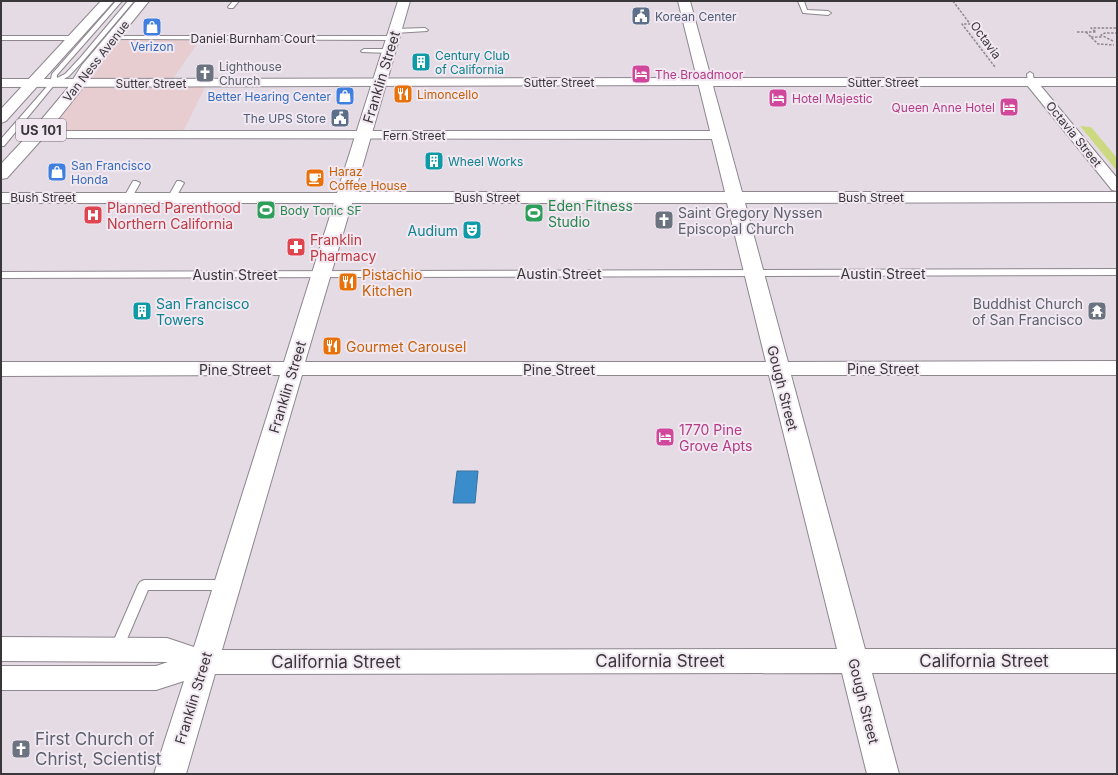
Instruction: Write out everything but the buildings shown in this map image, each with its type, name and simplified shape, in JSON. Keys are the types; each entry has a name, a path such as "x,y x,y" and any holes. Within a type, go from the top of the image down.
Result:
{"main road":[{"name":"Van Ness Avenue","path":"1,118 108,1"},
{"name":"Van Ness Avenue","path":"1,174 37,135 73,91 87,68 143,1"},
{"name":"Franklin Street","path":"170,774 404,1"},
{"name":"Gough Street","path":"684,1 883,774"},
{"name":"Sutter Street","path":"705,82 1028,79 1117,82"},
{"name":"Bush Street","path":"1,198 132,190 176,190 345,197 1117,197"},
{"name":"Pine Street","path":"1,369 1117,368"},
{"name":"California Street","path":"1,649 167,650 204,662 1117,660"},
{"name":"California Street","path":"1,678 156,678 204,662"}],"street":[{"name":"Octavia Street","path":"1028,79 1117,187"},
{"name":"Sutter Street","path":"1,83 705,82"},
{"name":"Fern Street","path":"37,135 718,134"}],"lane":[{"path":"53,83 54,75 119,1"},
{"path":"1,144 53,83 67,75 82,59 131,1"},
{"path":"231,7 236,1"},
{"path":"801,1 805,12 828,12"},
{"path":"364,51 392,40 425,30"},
{"path":"1,38 74,38"},
{"name":"Daniel Burnham Court","path":"112,38 392,40"},
{"name":"Austin Street","path":"1,275 1117,272"},
{"path":"116,649 144,586 227,585"}],"path":[{"name":"Octavia","path":"953,1 970,24 962,24 998,72 1015,72 1028,79"},
{"path":"1077,32 1096,32 1092,28 1117,28"},
{"path":"1086,32 1098,44 1117,46"},
{"path":"1104,38 1101,36 1103,33 1117,32"},
{"path":"1090,37 1117,41"},
{"path":"1113,41 1112,43 1114,45"}],"shaded area":[{"path":"120,40 200,40 167,87 205,87 183,132 47,131"}],"green space":[{"path":"1080,126 1091,127 1117,158 1117,171"}],"water":[{"path":"457,471 478,471 475,503 453,503"}],"place":[{"name":"Korean Center","path":"641,16"},
{"name":"Verizon","path":"152,27"},
{"name":"Century Club of California","path":"421,62"},
{"name":"Lighthouse Church","path":"205,73"},
{"name":"The Broadmoor","path":"641,74"},
{"name":"Limoncello","path":"403,94"},
{"name":"Better Hearing Center","path":"345,96"},
{"name":"Hotel Majestic","path":"778,98"},
{"name":"Queen Anne Hotel","path":"1009,107"},
{"name":"The UPS Store","path":"340,118"},
{"name":"Wheel Works","path":"434,161"},
{"name":"San Francisco Honda","path":"57,172"},
{"name":"Haraz Coffee House","path":"315,178"},
{"name":"Body Tonic SF","path":"266,210"},
{"name":"Eden Fitness Studio","path":"534,213"},
{"name":"Planned Parenthood Northern California","path":"93,215"},
{"name":"Saint Gregory Nyssen Episcopal Church","path":"664,220"},
{"name":"Audium","path":"472,230"},
{"name":"Franklin Pharmacy","path":"296,247"},
{"name":"Pistachio Kitchen","path":"348,282"},
{"name":"San Francisco Towers","path":"142,311"},
{"name":"Buddhist Church of San Francisco","path":"1097,311"},
{"name":"Gourmet Carousel","path":"332,346"},
{"name":"1770 Pine Grove Apts","path":"665,437"},
{"name":"First Church of Christ, Scientist","path":"21,749"}]}
